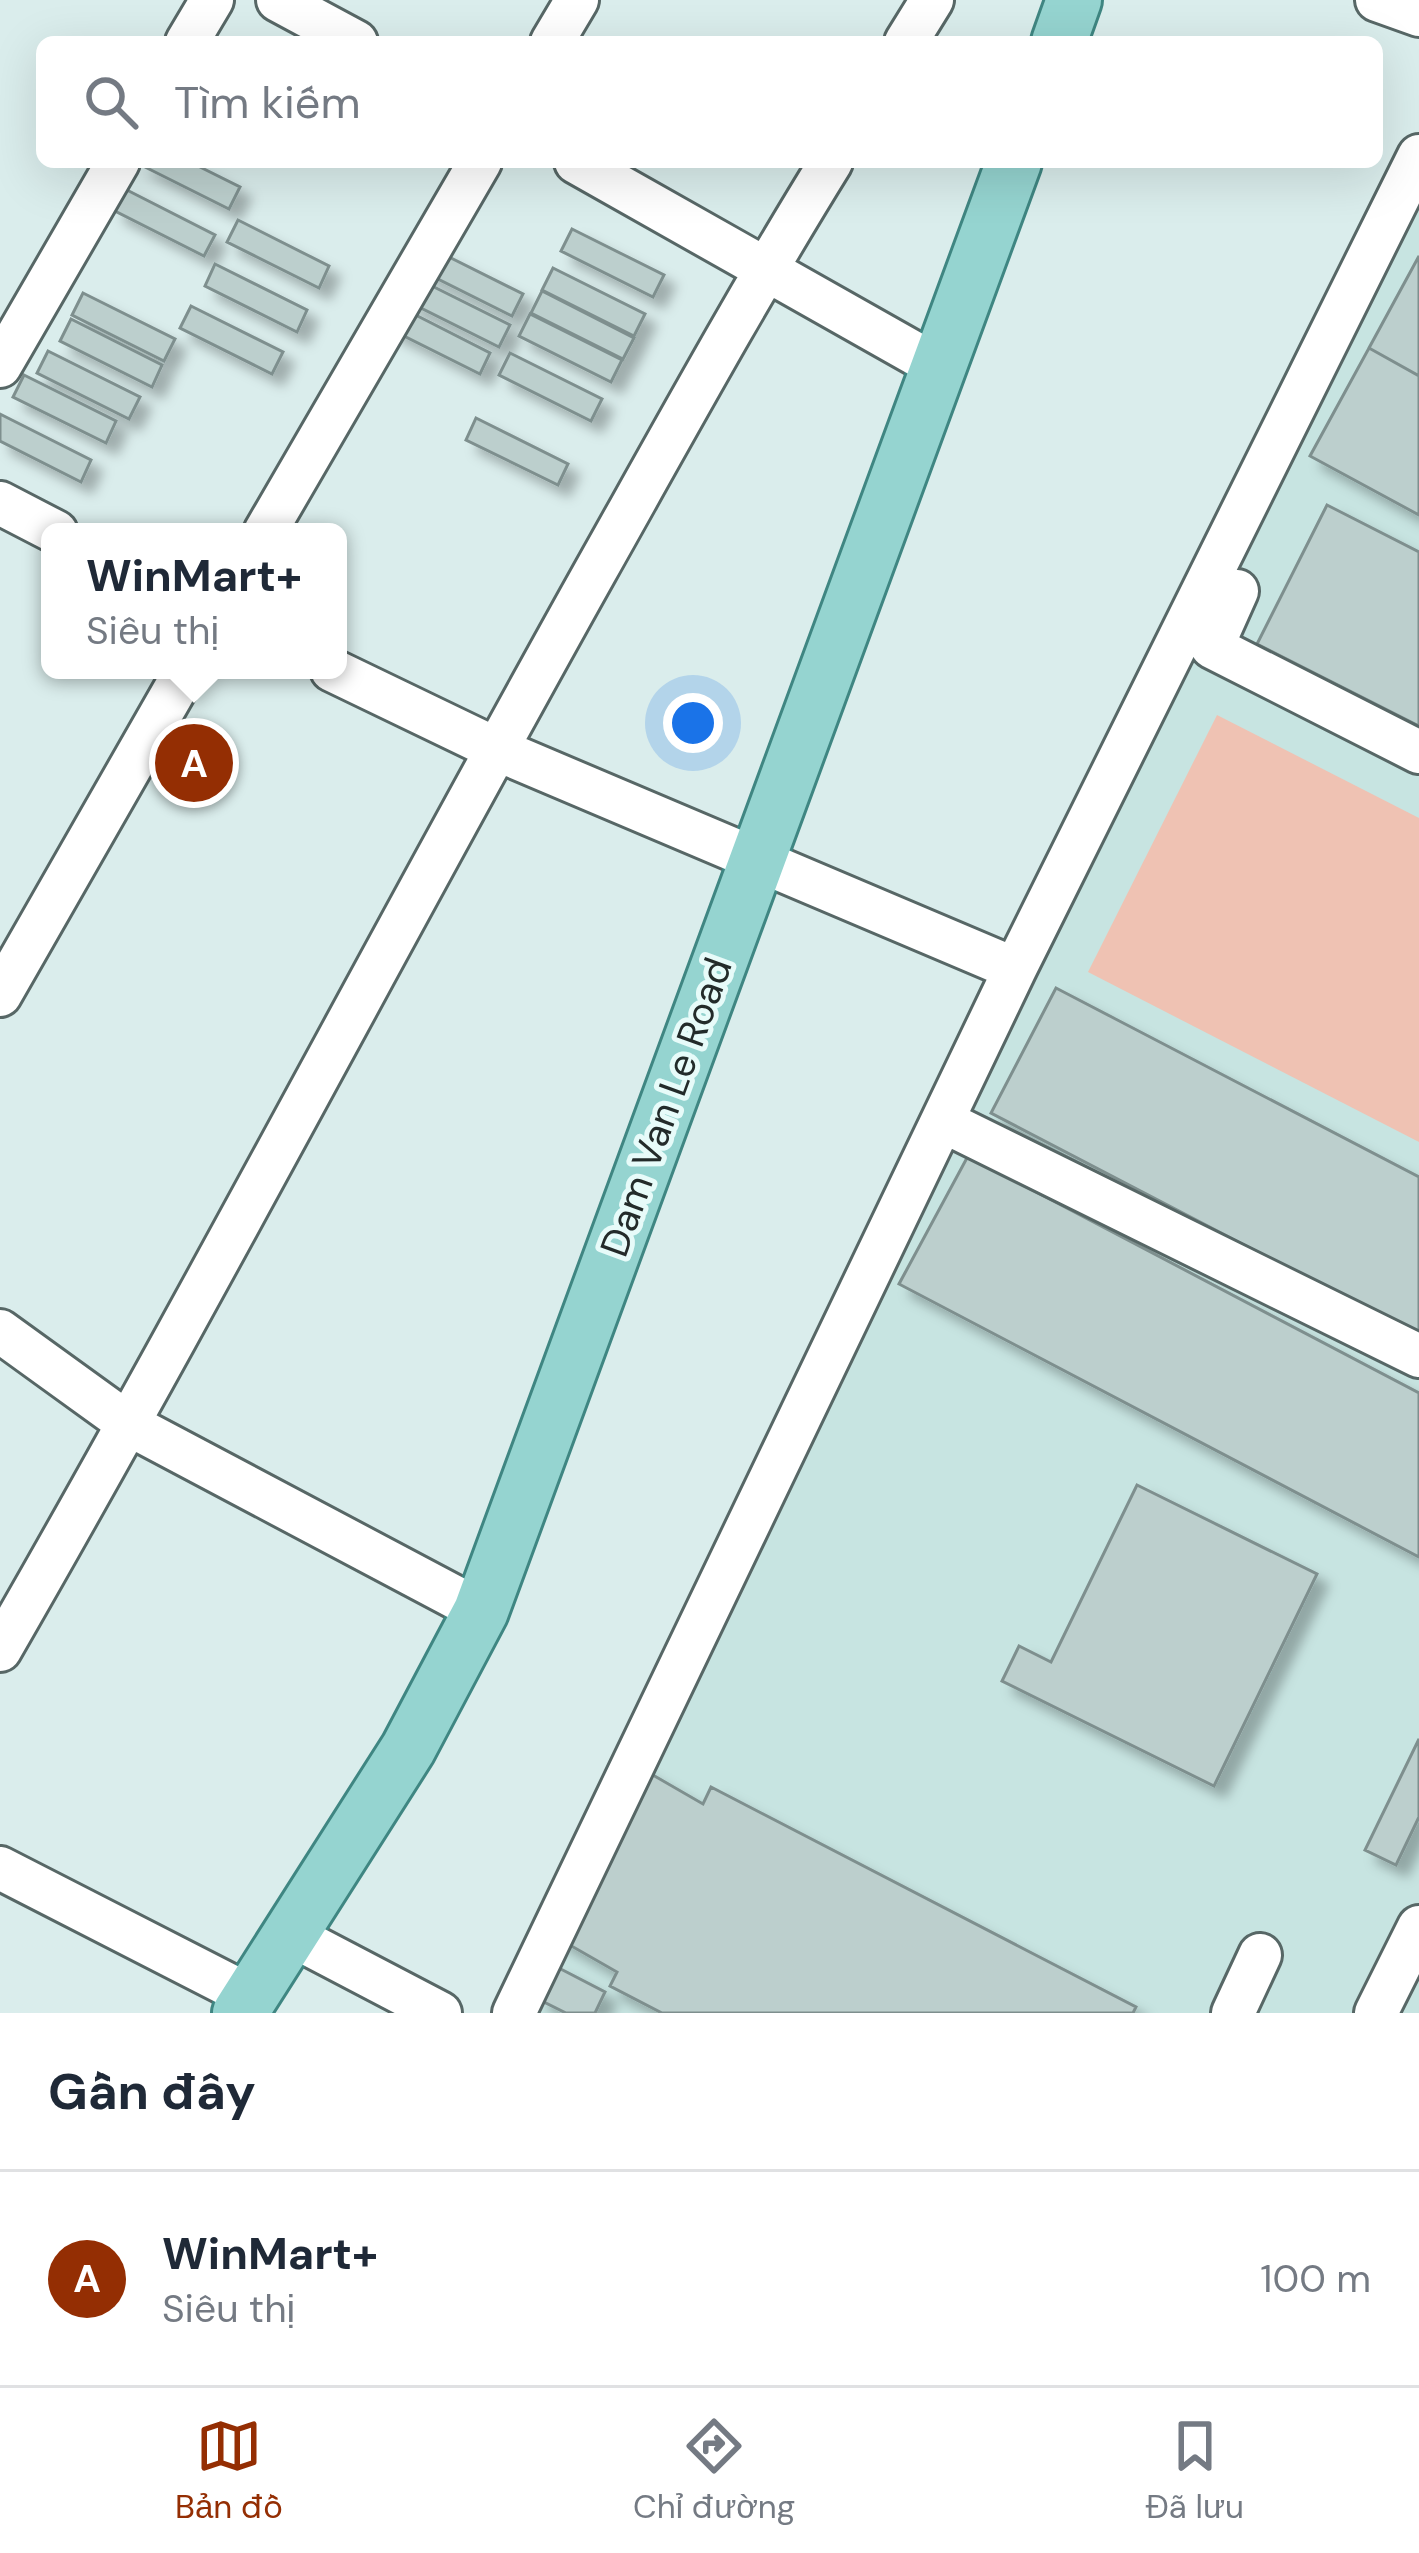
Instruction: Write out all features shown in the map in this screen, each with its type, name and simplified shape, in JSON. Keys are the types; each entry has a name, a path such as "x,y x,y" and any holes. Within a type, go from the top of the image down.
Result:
{"main road":[{"path":"1061,36 1075,0"},
{"name":"Dam Van Le Road","path":"245,2004 408,1749 481,1611 1011,168"}],"street":[{"path":"191,36 212,0"},
{"path":"278,0 345,36"},
{"path":"555,36 577,0"},
{"path":"910,36 932,0"},
{"path":"1377,0 1419,15"},
{"path":"514,2013 1015,969 1419,156"},
{"path":"0,366 115,168"},
{"path":"271,523 477,168"},
{"path":"587,168 937,366"},
{"path":"0,1649 130,1425 496,749 766,268 827,168"},
{"path":"0,503 41,524"},
{"path":"1237,591 1212,646 1419,752"},
{"path":"347,677 496,749 1015,969"},
{"path":"0,995 181,679"},
{"path":"959,1130 1419,1356"},
{"path":"0,1331 130,1425 481,1611"},
{"path":"0,1868 245,2004"},
{"path":"1376,2013 1419,1927"},
{"path":"290,1934 440,2013"},
{"path":"1233,2013 1260,1955"}],"shaded area":[{"path":"1419,196 1419,2013 515,2013"},
{"path":"1217,715 1419,818 1419,1142 1088,972"}],"building":[{"path":"147,168 202,168 240,187 229,209"},
{"path":"123,188 215,235 204,256 113,210"},
{"path":"238,220 329,266 319,288 227,242"},
{"path":"572,229 664,275 653,297 561,251"},
{"path":"431,248 523,294 512,316 420,270"},
{"path":"1419,256 1419,376 1369,348"},
{"path":"215,264 307,310 297,332 205,286"},
{"path":"553,268 645,314 634,336 542,290"},
{"path":"418,279 510,325 499,347 407,301"},
{"path":"542,291 634,338 623,359 531,313"},
{"path":"83,293 175,339 164,361 72,315"},
{"path":"191,306 283,352 272,374 180,328"},
{"path":"398,306 490,353 480,374 388,328"},
{"path":"530,314 622,360 611,382 519,336"},
{"path":"71,319 162,365 152,387 60,341"},
{"path":"1369,348 1419,376 1419,515 1310,456"},
{"path":"48,351 140,397 129,419 37,373"},
{"path":"510,353 602,399 591,421 499,375"},
{"path":"24,375 116,421 106,443 13,397"},
{"path":"0,414 91,460 81,482 0,441"},
{"path":"476,418 568,464 558,485 466,440"},
{"path":"1327,505 1419,552 1419,726 1257,644"},
{"path":"1056,988 1419,1177 1419,1336 991,1113"},
{"path":"968,1156 1419,1393 1419,1557 899,1284"},
{"path":"1137,1485 1317,1574 1214,1786 1002,1681 1019,1646 1051,1662"},
{"path":"1419,1739 1419,1817 1396,1865 1365,1850"},
{"path":"639,1767 703,1804 711,1787 1136,2007 1133,2013 662,2013 610,1986 617,1972 554,1936"},
{"path":"555,1966 605,1992 595,2013 566,2013 538,1999"}],"place":[{"name":"WinMart+","path":"194,763"}]}
